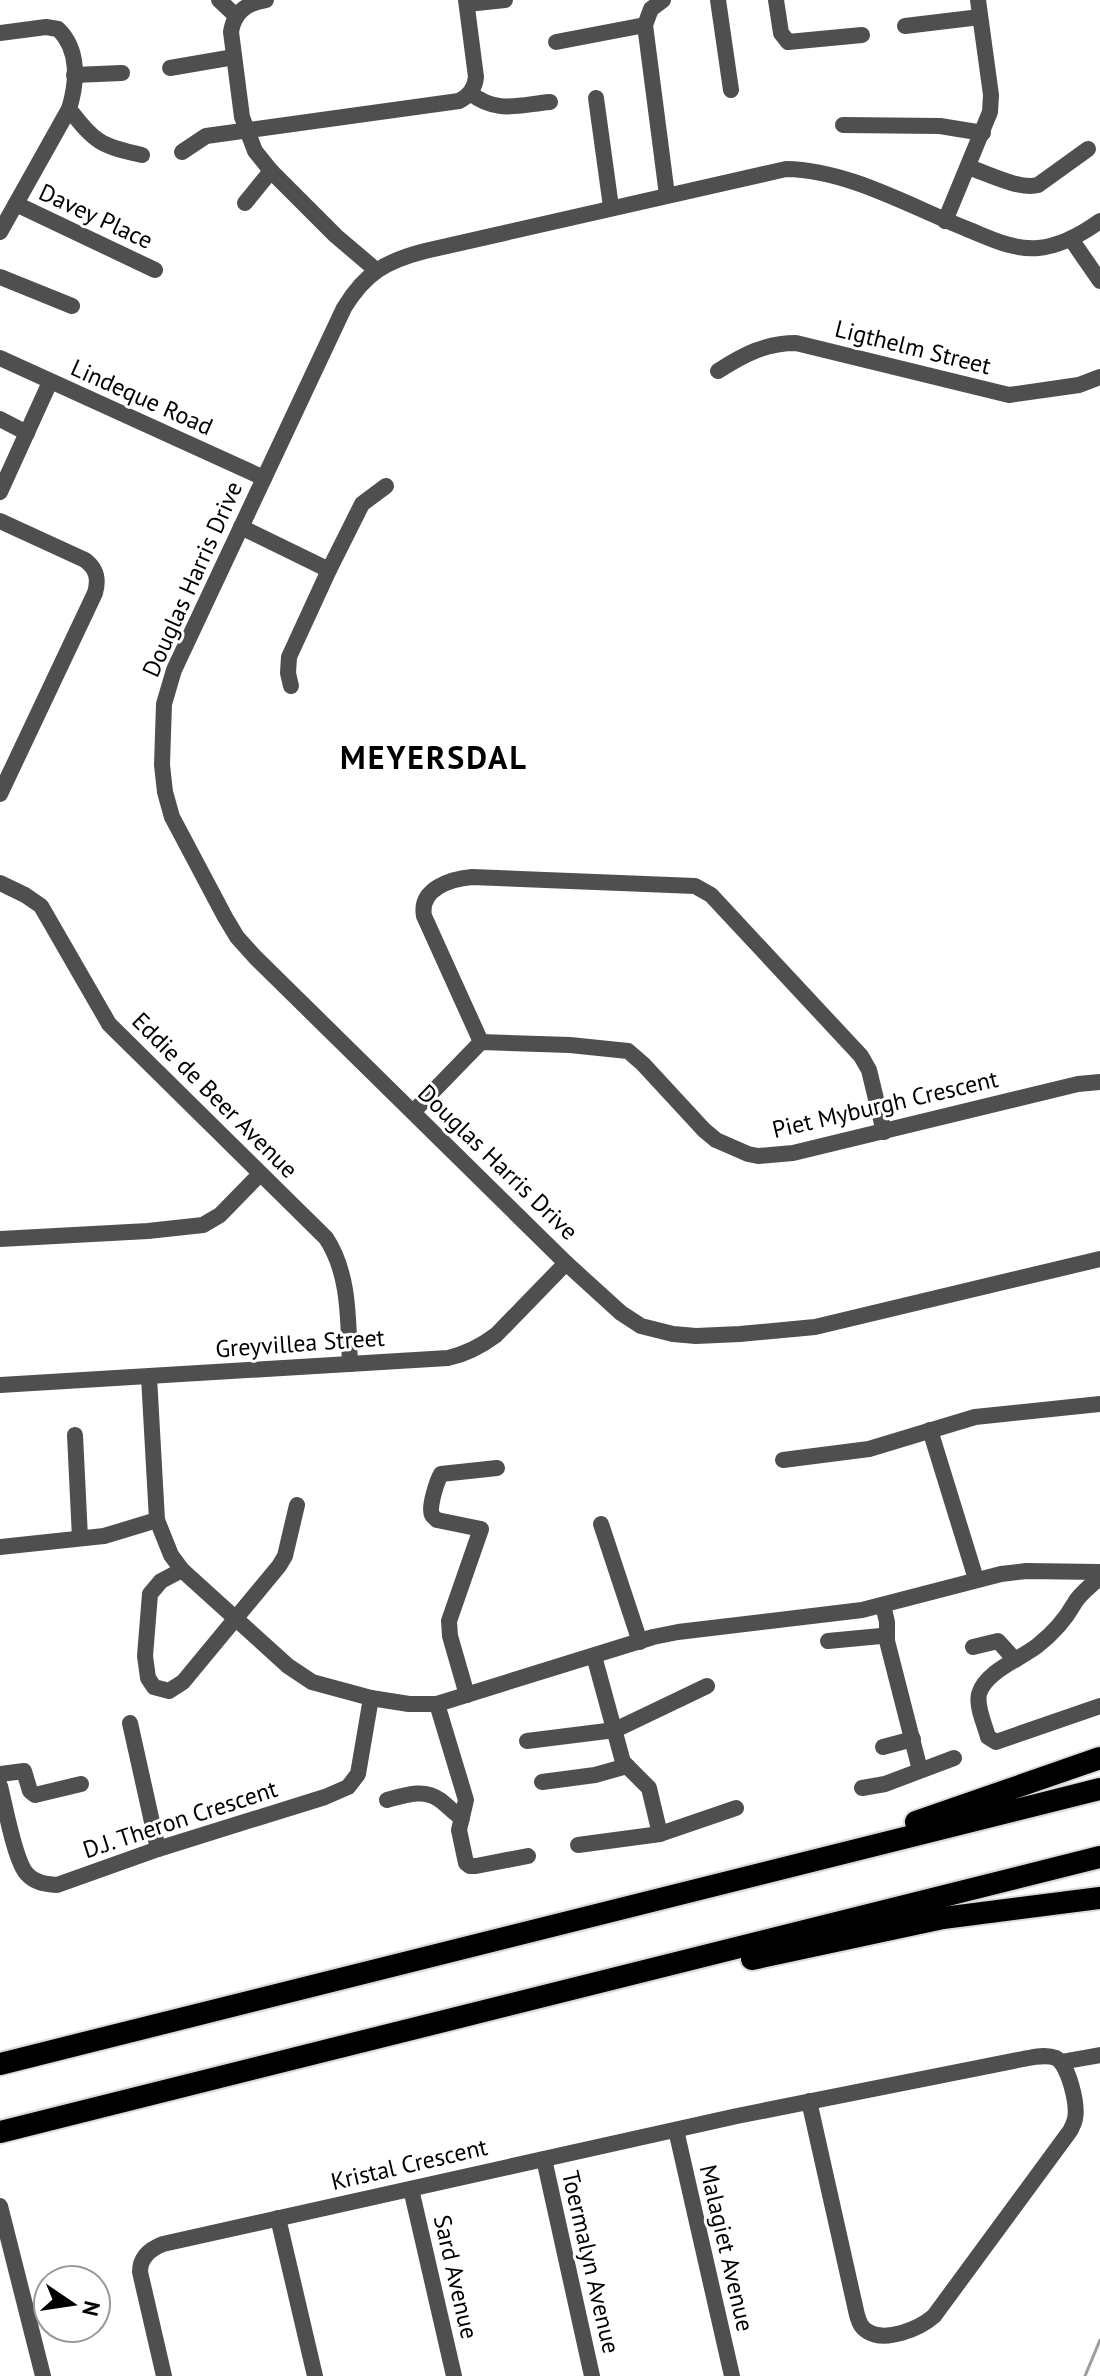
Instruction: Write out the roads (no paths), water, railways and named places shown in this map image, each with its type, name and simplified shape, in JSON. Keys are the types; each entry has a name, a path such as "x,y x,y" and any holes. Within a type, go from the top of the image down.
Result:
{"highway":[{"path":"825,1857 880,1834 1100,1758"},
{"path":"0,2064 1100,1789"},
{"path":"0,2132 1100,1857"},
{"path":"496,2008 539,2007 943,1918 1100,1898"}],"street":[{"path":"219,0 236,16"},
{"path":"266,0 249,4 236,16 231,32 242,117 247,132 255,151 271,171 336,236 376,270"},
{"path":"182,152 206,136 459,101 475,86 476,77 467,2 505,0"},
{"path":"718,0 731,90"},
{"path":"776,0 781,33 788,42 862,35"},
{"path":"556,42 652,9 667,195"},
{"path":"905,26 979,9 991,95 990,112 945,221"},
{"path":"0,33 46,27 58,29 71,45 74,75 74,92 69,109 1,226"},
{"path":"170,68 234,57"},
{"path":"74,75 122,73"},
{"path":"470,93 493,106 550,102"},
{"path":"596,98 611,207"},
{"path":"69,109 98,142 142,155"},
{"path":"843,125 940,126 983,133"},
{"path":"968,167 1020,186 1035,187 1088,149"},
{"name":"Douglas Harris Drive","path":"1100,221 1071,239 1039,248 1019,248 842,178 807,169 776,170 400,257 376,270 353,293 344,308 174,670 166,694 162,727 162,765 169,810 237,937 566,1263 632,1321 660,1332 696,1336 815,1327 1100,1259"},
{"path":"245,203 271,171"},
{"name":"Davey Place","path":"16,204 155,270"},
{"path":"1071,239 1100,281"},
{"path":"0,277 72,306"},
{"name":"Ligthelm Street","path":"718,371 756,349 786,343 806,345 1009,395 1079,385 1100,377"},
{"name":"Lindeque Road","path":"0,358 264,478"},
{"path":"0,492 50,382"},
{"path":"0,419 27,433"},
{"path":"291,686 289,657 329,570 362,504 386,486"},
{"path":"0,521 85,560 96,573 97,585 0,794"},
{"path":"241,527 329,570"},
{"path":"413,1112 481,1042 424,916 423,904 433,890 453,880 472,877 695,886 711,895 864,1060 884,1132"},
{"name":"Eddie de Beer Avenue","path":"0,883 41,906 109,1024 320,1231 336,1253 344,1278 350,1364"},
{"name":"Piet Myburgh Crescent","path":"481,1042 630,1051 713,1137 748,1154 781,1155 1078,1084 1100,1082"},
{"path":"0,1239 203,1225 220,1215 260,1174"},
{"name":"Greyvillea Street","path":"0,1385 448,1358 472,1351 496,1335 566,1263"},
{"path":"149,1377 157,1520 171,1555 182,1570 288,1666 312,1682 371,1698 409,1704 437,1704 678,1632 832,1615 976,1579 1026,1571 1100,1574"},
{"path":"783,1460 860,1451 959,1420 987,1415 1100,1404"},
{"path":"930,1430 976,1579"},
{"path":"75,1435 80,1538"},
{"path":"467,1695 450,1636 449,1621 481,1529 441,1521 432,1517 430,1510 439,1476 443,1473 497,1468"},
{"path":"182,1570 161,1581 150,1594 146,1670 154,1687 169,1691 177,1687 283,1561 297,1505"},
{"path":"0,1543 104,1536 157,1520"},
{"path":"601,1524 640,1642"},
{"path":"1100,1574 1074,1603 1071,1611 1038,1645 1004,1666 979,1693 988,1737 993,1742 1100,1706"},
{"path":"1071,1611 1080,1610 1100,1590"},
{"path":"877,1606 920,1770"},
{"path":"828,1641 884,1638"},
{"path":"973,1647 998,1641 1015,1660"},
{"path":"594,1656 623,1762 643,1780 651,1793 660,1834"},
{"path":"527,1741 615,1730 707,1686"},
{"name":"D.J. Theron Crescent","path":"0,1786 23,1870 36,1881 57,1885 158,1849 312,1802 348,1787 358,1774 371,1698"},
{"path":"437,1704 466,1800 459,1834 466,1863 476,1866 528,1856"},
{"path":"130,1723 158,1849"},
{"path":"883,1747 913,1739"},
{"path":"862,1788 885,1784 954,1758"},
{"path":"542,1782 595,1775 627,1766"},
{"path":"0,1774 24,1771 31,1792 38,1795 81,1784"},
{"path":"387,1800 416,1793 428,1794 462,1818"},
{"path":"578,1845 660,1834 736,1808"},
{"name":"Kristal Crescent","path":"164,2376 140,2272 146,2254 163,2244 809,2101 1023,2059 1048,2056 1061,2062 1100,2055"},
{"path":"809,2101 857,2315 866,2331 890,2335 920,2326 934,2316 1070,2131 1075,2120 1075,2107 1061,2062"},
{"name":"Malagiet Avenue","path":"676,2130 732,2376"},
{"name":"Toermalyn Avenue","path":"544,2159 592,2376"},
{"name":"Sard Avenue","path":"411,2189 454,2376"},
{"path":"0,2206 43,2376"},
{"path":"278,2218 315,2376"}],"waterway":[{"path":"1085,2376 1100,2340"}],"district":[{"name":"MEYERSDAL","path":"434,757"}]}
